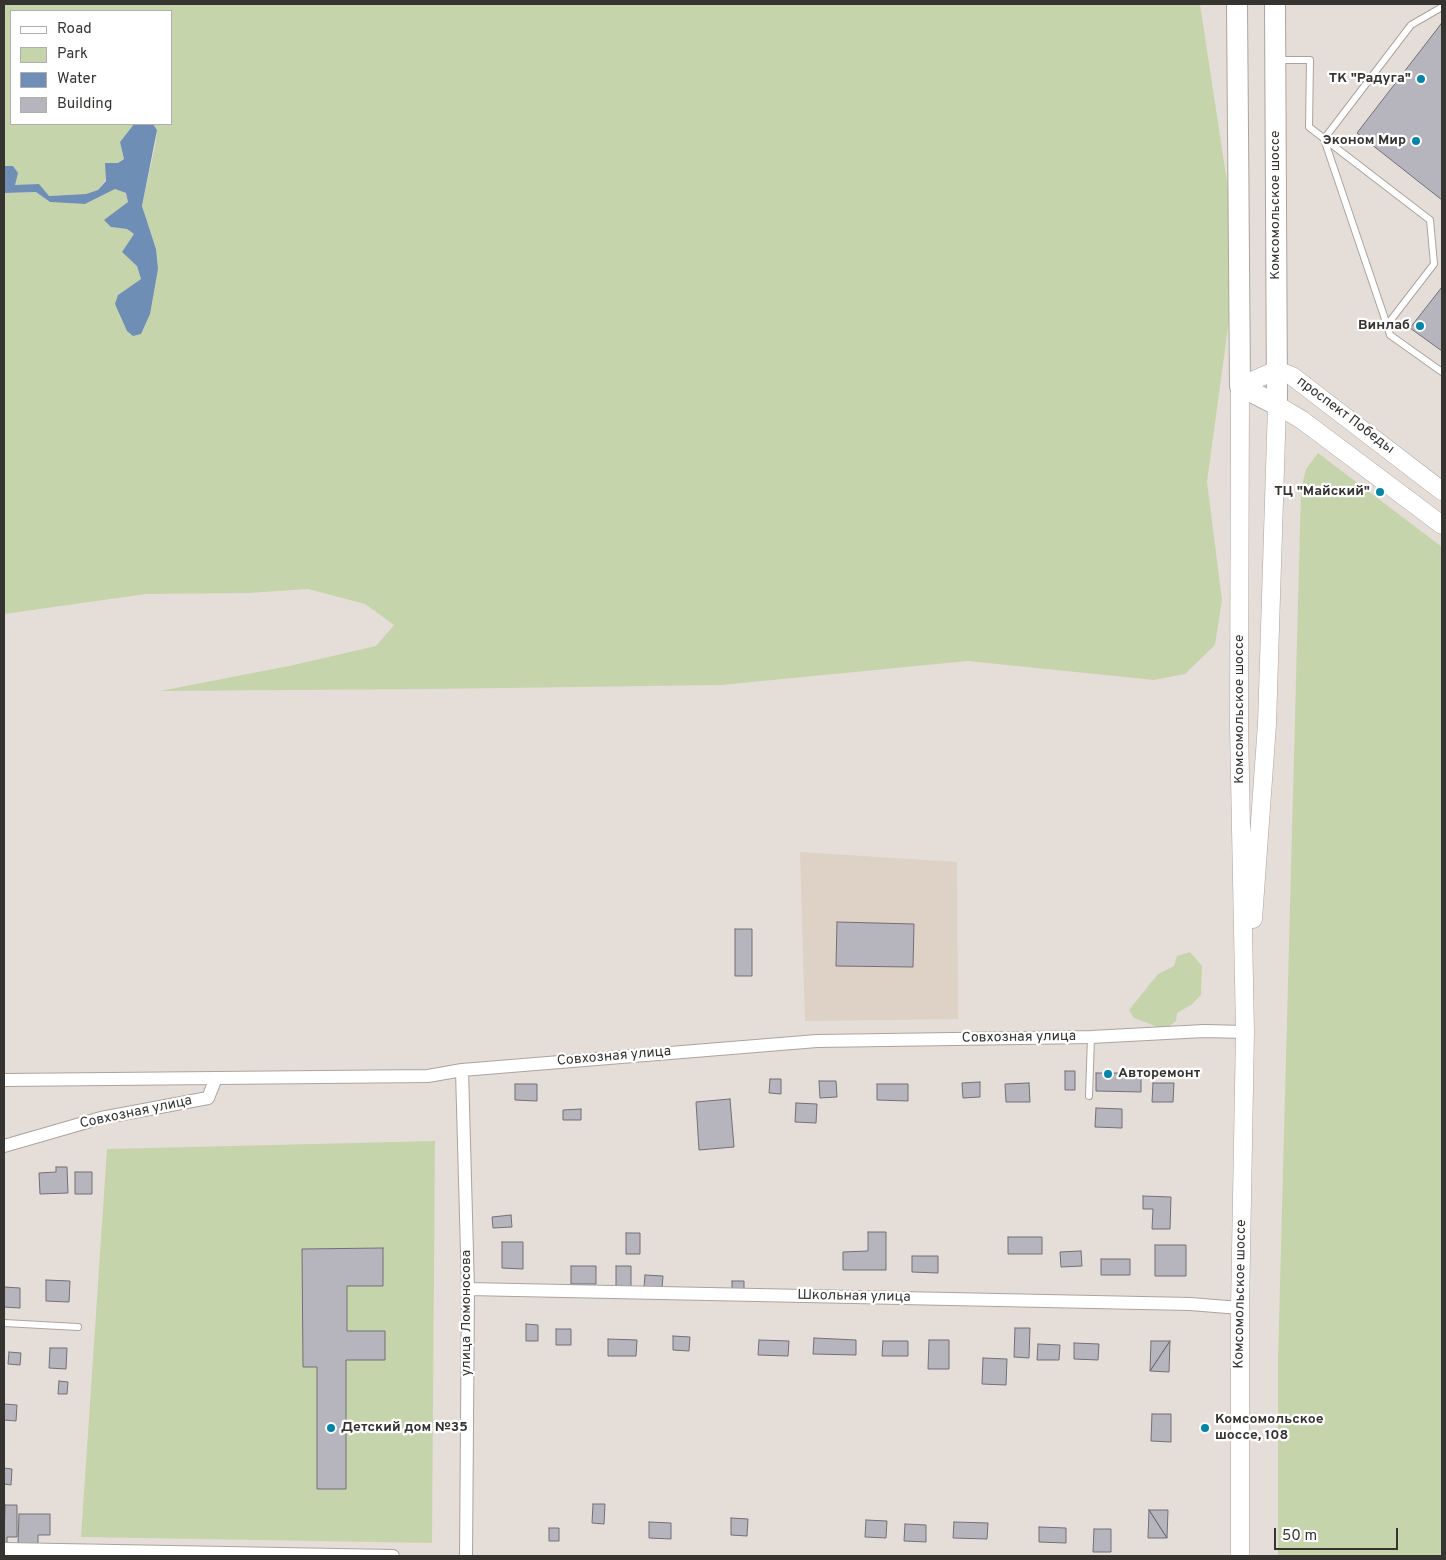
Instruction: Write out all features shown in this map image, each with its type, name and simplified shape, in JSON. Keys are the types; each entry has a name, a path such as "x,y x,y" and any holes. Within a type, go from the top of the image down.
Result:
{"main road":[{"name":"Комсомольское шоссе","path":"1236,4 1240,386 1239,726 1245,1032 1240,1308 1240,1556"},
{"name":"Комсомольское шоссе","path":"1245,1032 1267,724 1277,405 1275,4"},
{"path":"1240,386 1277,370"},
{"name":"проспект Победы","path":"1277,370 1292,376 1442,491"},
{"path":"1240,386 1277,405"},
{"name":"проспект Победы","path":"1277,405 1294,414 1442,525"},
{"path":"1239,726 1267,724"}],"street":[{"name":"Совхозная улица","path":"4,1146 101,1118 208,1098 216,1078 428,1076 462,1070 817,1041 1091,1036 1204,1031 1245,1032"},
{"name":"улица Ломоносова","path":"462,1070 468,1289 466,1556"},
{"path":"4,1080 216,1078"},
{"name":"Школьная улица","path":"468,1289 1180,1304 1240,1308"},
{"path":"4,1549 392,1556"}],"lane":[{"path":"1324,139 1411,25 1442,7"},
{"path":"1275,60 1310,60 1309,127 1430,220 1434,264 1387,324"},
{"path":"1324,139 1390,335 1442,372"},
{"path":"1089,1096 1091,1036"},
{"path":"4,1323 78,1327"}],"shaded area":[{"path":"800,852 957,862 958,1019 805,1021"}],"green space":[{"path":"4,4 1200,4 1238,254 1207,482 1222,600 1215,645 1185,674 1154,680 968,661 721,685 160,691 289,666 376,646 394,625 365,604 308,589 249,593 146,594 4,614 4,193 36,192 50,202 85,204 115,189 126,193 128,202 111,227 127,229 134,234 137,266 141,279 118,295 127,331 156,249 142,206 155,146 157,130 154,125 172,125 172,10 10,10 10,125 133,125 120,142 124,159 118,163 98,190 86,194 49,196 14,185 4,166"},
{"path":"1318,453 1442,547 1442,1556 1278,1556 1278,1360 1301,490 1306,469"},
{"path":"1190,952 1202,966 1201,995 1191,1005 1177,1013 1176,1021 1168,1027 1158,1027 1134,1018 1129,1010 1158,974 1174,966 1177,956"},
{"path":"435,1141 432,1543 81,1537 107,1149"}],"water":[{"path":"133,125 154,125 157,130 142,206 156,249 158,269 150,314 141,334 133,336 127,331 115,304 118,295 141,279 137,266 122,252 134,234 127,229 111,227 104,220 128,202 126,193 115,189 85,204 50,202 36,192 4,193 4,166 13,166 18,173 15,185 39,184 49,196 86,194 98,190 106,181 105,163 118,163 124,159 120,142"}],"building":[{"name":"ТК \"Радуга\"","path":"1442,25 1442,200 1357,133"},
{"path":"1442,287 1442,351 1410,328"},
{"path":"837,922 914,924 913,967 836,966"},
{"path":"735,929 752,929 752,976 735,976"},
{"path":"1065,1071 1075,1071 1075,1090 1065,1090"},
{"path":"1096,1073 1141,1073 1141,1092 1096,1091"},
{"path":"770,1079 781,1079 781,1094 769,1093"},
{"path":"819,1081 836,1081 837,1097 820,1098"},
{"path":"980,1082 980,1097 963,1098 962,1083"},
{"path":"1029,1083 1030,1102 1006,1102 1005,1084"},
{"path":"1153,1083 1174,1083 1173,1102 1152,1102"},
{"path":"515,1084 537,1084 537,1101 515,1100"},
{"path":"877,1084 908,1084 908,1101 877,1100"},
{"path":"730,1099 734,1147 699,1150 696,1102"},
{"path":"796,1103 817,1104 816,1123 795,1122"},
{"path":"1096,1108 1122,1109 1122,1128 1095,1127"},
{"path":"581,1109 581,1120 563,1120 563,1110"},
{"path":"56,1167 67,1167 68,1193 40,1194 39,1173 56,1172"},
{"path":"75,1172 92,1172 92,1194 75,1194"},
{"path":"1143,1196 1171,1197 1170,1229 1152,1229 1153,1209 1143,1209"},
{"path":"511,1215 512,1227 493,1228 492,1217"},
{"path":"868,1232 886,1232 886,1270 843,1270 843,1252 868,1251"},
{"path":"626,1233 640,1233 640,1254 626,1254"},
{"path":"1008,1237 1042,1237 1042,1254 1008,1254"},
{"path":"502,1242 523,1242 523,1269 502,1268"},
{"path":"1155,1245 1186,1245 1186,1276 1155,1276"},
{"name":"Детский дом №35","path":"383,1248 383,1286 347,1286 347,1331 385,1331 385,1360 346,1360 346,1489 317,1489 317,1367 303,1367 302,1249"},
{"path":"1081,1251 1082,1266 1061,1267 1060,1252"},
{"path":"912,1256 938,1256 938,1273 912,1272"},
{"path":"1101,1259 1130,1259 1130,1275 1101,1275"},
{"path":"571,1266 596,1266 596,1284 571,1284"},
{"path":"616,1266 631,1266 631,1290 616,1290"},
{"path":"645,1275 663,1276 662,1288 644,1287"},
{"path":"46,1280 70,1281 69,1302 46,1301"},
{"path":"732,1281 744,1281 744,1292 732,1292"},
{"path":"4,1287 20,1288 20,1308 4,1307"},
{"path":"526,1324 538,1325 538,1341 526,1341"},
{"path":"1015,1328 1030,1328 1029,1358 1014,1357"},
{"path":"556,1329 571,1329 571,1345 556,1345"},
{"path":"673,1336 690,1337 689,1351 673,1350"},
{"path":"814,1338 856,1340 856,1355 813,1354"},
{"path":"608,1339 637,1340 636,1356 608,1356"},
{"path":"759,1340 789,1341 788,1356 758,1355"},
{"path":"929,1340 949,1340 949,1369 928,1369"},
{"path":"883,1341 908,1341 908,1356 882,1356"},
{"path":"1151,1341 1170,1341 1150,1371"},
{"path":"1170,1341 1169,1372 1150,1371"},
{"path":"1074,1343 1099,1344 1098,1360 1074,1359"},
{"path":"1038,1344 1060,1345 1059,1360 1037,1360"},
{"path":"50,1348 67,1348 66,1369 49,1368"},
{"path":"9,1352 21,1353 20,1365 8,1364"},
{"path":"983,1358 1007,1359 1006,1385 982,1384"},
{"path":"59,1381 68,1382 67,1394 58,1394"},
{"path":"4,1404 17,1405 16,1421 4,1420"},
{"path":"1152,1414 1171,1414 1171,1442 1151,1441"},
{"path":"4,1468 12,1469 11,1485 4,1484"},
{"path":"593,1504 605,1504 604,1524 592,1523"},
{"path":"5,1505 17,1505 17,1537 7,1537 7,1543 4,1543"},
{"path":"1149,1510 1167,1538 1148,1538"},
{"path":"1149,1510 1168,1510 1167,1538"},
{"path":"19,1514 50,1514 50,1535 38,1535 38,1545 18,1544"},
{"path":"731,1518 748,1519 747,1536 731,1535"},
{"path":"866,1520 887,1521 886,1538 865,1537"},
{"path":"649,1522 671,1523 671,1539 649,1538"},
{"path":"954,1522 988,1523 987,1539 953,1538"},
{"path":"905,1524 926,1525 926,1542 904,1541"},
{"path":"1039,1527 1066,1528 1066,1543 1039,1542"},
{"path":"549,1528 559,1528 559,1541 549,1541"},
{"path":"1094,1529 1111,1529 1111,1552 1093,1552"}],"place":[{"name":"ТК \"Радуга\"","path":"1421,79"},
{"name":"Эконом Мир","path":"1416,141"},
{"name":"Винлаб","path":"1420,326"},
{"name":"ТЦ \"Майский\"","path":"1380,492"},
{"name":"Авторемонт","path":"1108,1074"},
{"name":"Детский дом №35","path":"331,1428"},
{"name":"Комсомольское шоссе, 108","path":"1205,1428"}]}
